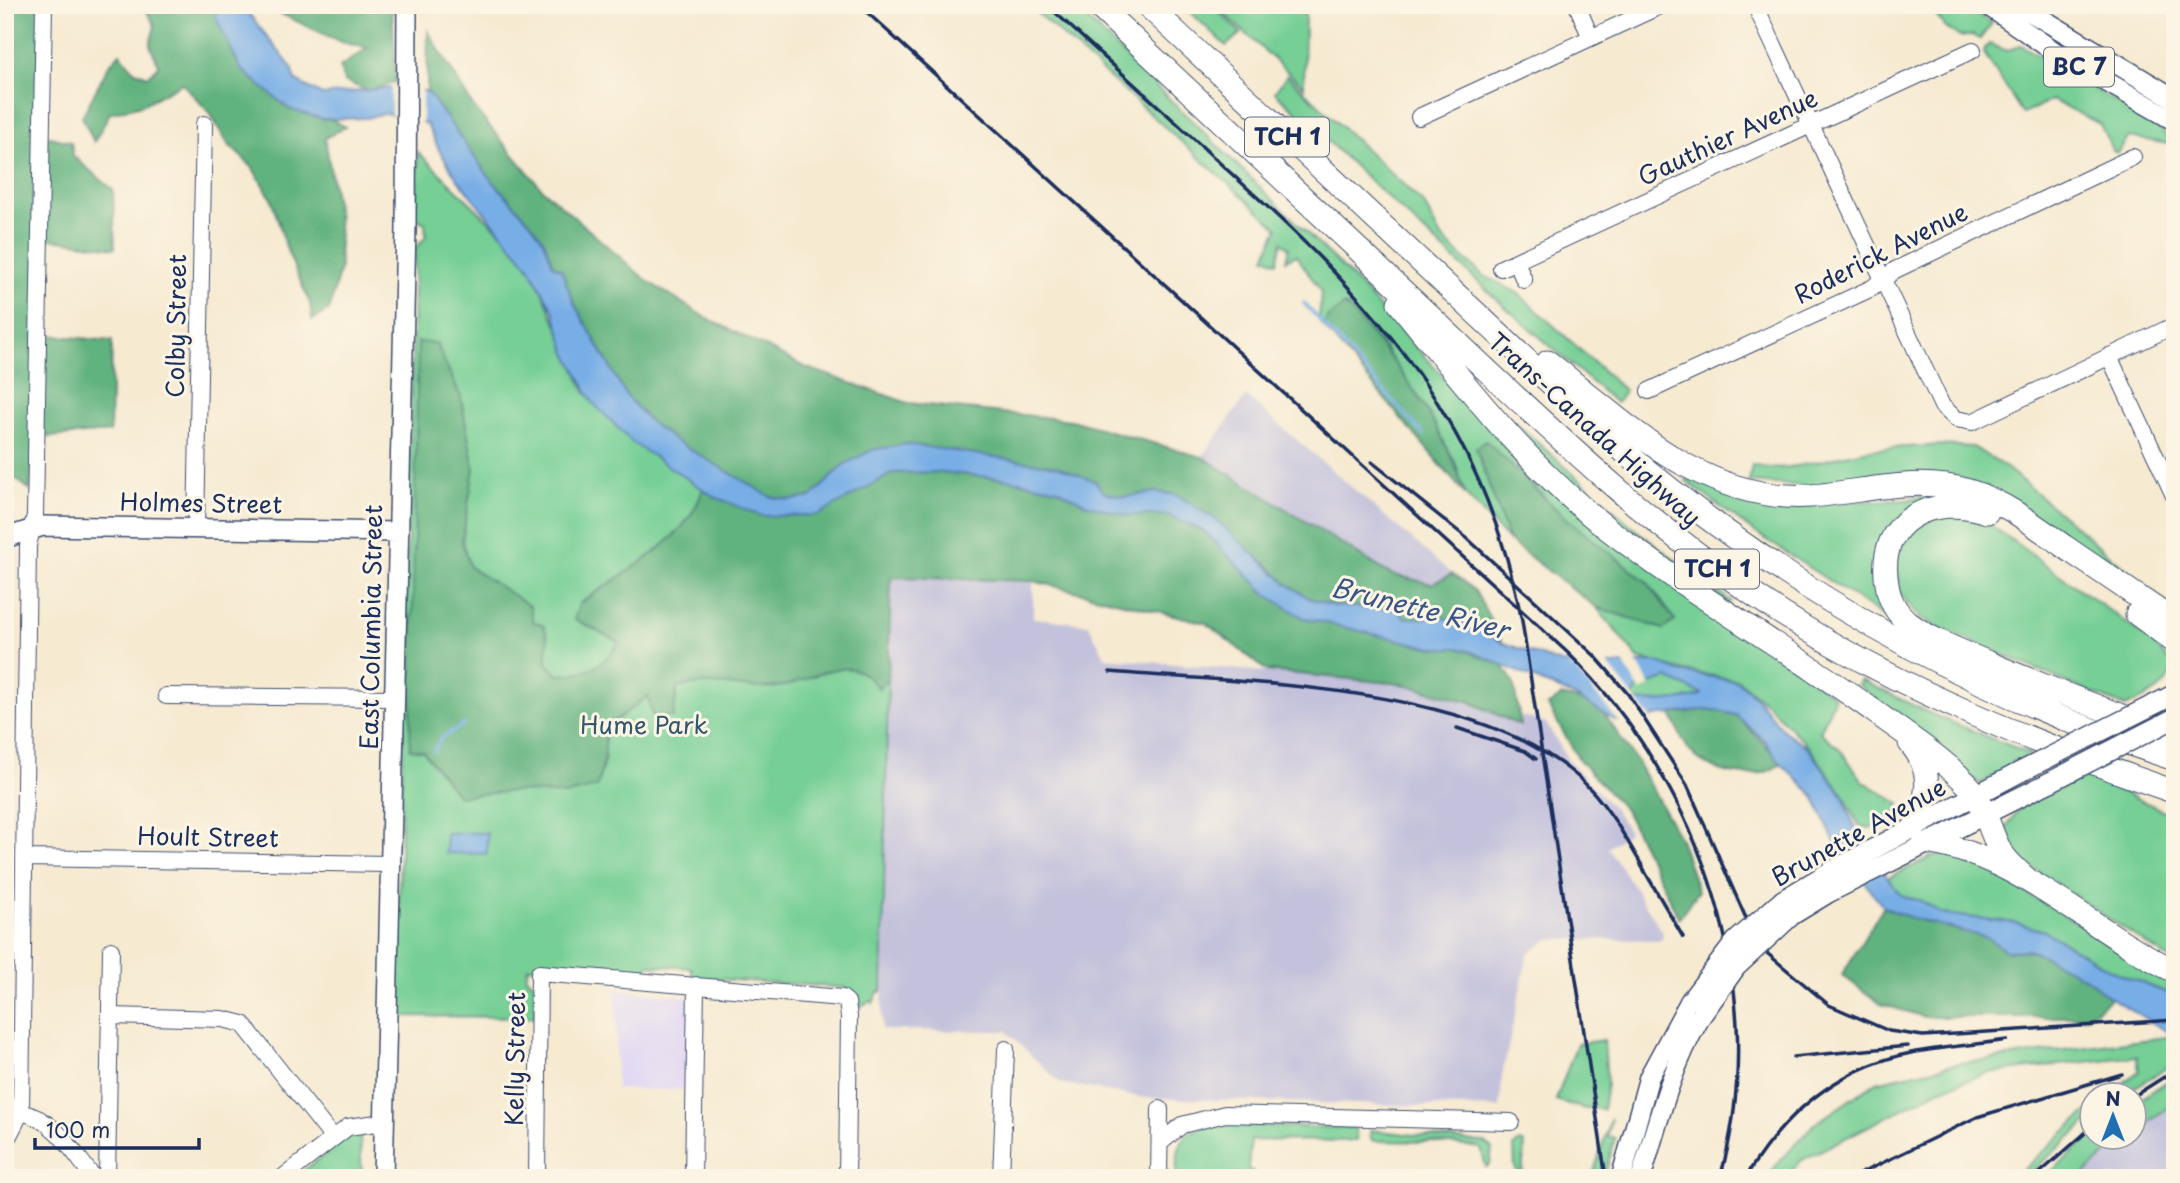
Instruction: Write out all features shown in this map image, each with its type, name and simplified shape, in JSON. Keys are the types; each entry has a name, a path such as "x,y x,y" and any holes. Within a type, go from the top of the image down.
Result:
{"highway":[{"name":"Trans-Canada Highway","path":"1097,5 1598,474 1659,526 1740,586 1818,636 1911,685 2048,745 2175,792"},
{"name":"Trans-Canada Highway","path":"1147,5 1665,486 1742,545 1806,588 1914,651 1974,681 2085,727 2175,759"},
{"path":"1336,228 1469,388 1567,494 1608,528 1684,583 1804,661 1966,783 1981,805 2000,850 2029,881"},
{"path":"1427,267 1661,451 1706,477 1755,492 1785,496 1833,494 1906,484 1937,485 1968,491 2018,514 2175,622"},
{"path":"2175,642 2038,545 1987,512 1965,505 1932,507 1908,519 1887,553 1885,577 1891,601 1900,614 1922,631 2061,694 2175,736"},
{"path":"1899,730 1920,756 1928,781 1922,835 1964,848 2029,881 2175,971"}],"main road":[{"name":"East Columbia Street","path":"383,1178 395,698 407,5"},
{"name":"BC 7","path":"1987,5 2058,54 2173,122"},
{"name":"BC 7","path":"2019,5 2175,99"},
{"name":"Holmes Street","path":"5,538 32,528 398,532"},
{"name":"Brunette Avenue","path":"1981,805 2022,771 2175,694"},
{"name":"Brunette Avenue","path":"1621,1178 1649,1077 1737,941 1888,841 1922,835 1981,805 2050,782 2175,718"},
{"name":"Brunette Avenue","path":"1823,886 1900,858 1922,835"},
{"name":"Brunette Avenue","path":"1641,1178 1666,1090 1695,1009"}],"street":[{"path":"5,1143 21,1112 28,546 32,528 38,398 44,5"},
{"path":"1577,5 1590,36"},
{"path":"1419,117 1662,5"},
{"path":"1755,5 1885,278 1942,406 1956,419 1972,422 2175,325"},
{"name":"Gauthier Avenue","path":"1524,280 1509,265 1973,50"},
{"name":"Colby Street","path":"196,528 204,124"},
{"name":"Roderick Avenue","path":"1649,391 1872,288 1895,270 2133,157"},
{"path":"2109,356 2175,498"},
{"path":"166,696 395,698"},
{"name":"Hoult Street","path":"24,858 390,864"},
{"path":"107,1178 111,950"},
{"name":"Kelly Street","path":"537,1178 539,973 696,985"},
{"path":"693,1178 696,985 836,995 847,1002 847,1178"},
{"path":"111,1016 223,1019 243,1024 332,1137"},
{"path":"1001,1178 1006,1049"},
{"path":"1159,1178 1160,1109"},
{"path":"21,1112 40,1117 51,1125 94,1178"},
{"path":"1160,1143 1182,1125 1225,1114 1376,1118 1461,1131 1511,1127"},
{"path":"282,1178 348,1127 384,1122"}],"shaded area":[{"path":"1246,396 1452,574 1432,584 1390,574 1202,457"},
{"path":"890,577 1033,581 1033,618 1088,624 1106,658 1402,684 1546,723 1568,760 1615,810 1629,832 1608,848 1663,932 1662,940 1549,939 1528,954 1502,1076 1500,1108 1145,1098 1060,1083 1006,1031 882,1030"},
{"path":"616,989 703,999 702,1090 616,1089"},
{"path":"2175,1103 2175,1178 2080,1178 2108,1152 2148,1152 2148,1121"}],"green space":[{"path":"5,5 42,5 36,138 50,137 71,142 73,156 113,190 115,248 37,237 36,334 112,341 110,432 35,438 30,490 5,470"},
{"path":"143,5 223,5 299,100 345,127 325,138 338,215 340,269 329,310 312,320 310,303 288,253 271,198 252,167 228,144 209,112 182,83 142,105 110,113 94,142 82,117 109,65 120,53 133,70 148,76 159,66 150,45 155,25"},
{"path":"262,5 392,5 396,82 368,91 344,81 340,67 368,48 341,42"},
{"path":"1028,5 1073,5 1347,272 1495,433 1835,697 1820,732 1839,748 1863,781 1900,804 1897,813 1870,828 1859,826 1844,795 1809,747 1767,704 1738,680 1685,671 1638,658 1596,607 1663,629 1675,620 1648,583 1565,518 1520,473 1476,448 1509,541 1465,494 1455,461 1383,345 1345,305 1327,318 1324,327 1319,321 1321,291 1296,255 1286,260 1289,248 1282,242 1277,262 1265,257 1278,228"},
{"path":"1183,5 1212,5 1241,33 1226,46"},
{"path":"1215,5 1305,5 1304,87"},
{"path":"1928,5 1960,5 1992,23 1980,39 1973,35 1960,37 1945,27"},
{"path":"428,31 474,108 543,190 646,280 703,316 805,367 908,403 1071,420 1202,457 1390,574 1432,584 1452,574 1475,591 1503,643 1475,625 1425,614 1426,618 1405,618 1396,609 1333,606 1309,598 1287,584 1267,564 1156,492 1124,497 1103,492 1095,481 843,465 812,497 791,500 771,498 674,440 650,422 627,397 574,303 561,269 553,265 544,241 489,177 427,91"},
{"path":"1990,44 2007,51 2021,45 2159,128 2175,145 2129,137 2117,153 2113,151 2100,124 2052,100 2023,114 1984,53 1984,48"},
{"path":"1287,75 1424,204 1440,236 1461,256 1484,276 1518,293 1625,391 1616,403 1505,307 1275,92"},
{"name":"Hume Park","path":"418,152 529,260 585,392 647,449 715,497 890,577 882,991 878,992 873,1003 870,1001 859,1007 847,988 692,977 692,968 648,965 647,973 528,967 526,977 534,983 535,1017 396,1016 415,249 426,237 425,223 417,219 415,214"},
{"path":"1345,305 1382,347 1416,393 1444,442 1465,494 1324,327 1327,318"},
{"path":"418,342 436,343 461,397 474,469 462,541 470,567 530,606 533,621 544,626 548,638 547,663 558,675 593,668 613,651 619,642 574,619 580,603 634,568 670,539 696,506 703,488 715,497 818,515 893,473 942,472 1008,479 1058,489 1086,504 1126,515 1167,515 1204,531 1267,595 1304,618 1434,648 1458,648 1502,664 1513,682 1521,726 1468,701 1402,684 1267,671 1206,623 1033,581 891,577 888,680 878,688 860,672 843,668 771,688 704,684 677,688 673,717 652,715 648,696 605,728 605,757 597,787 565,795 517,791 458,796 423,751 410,749"},
{"path":"1507,415 1637,531 1731,601 1728,604 1603,517 1505,417"},
{"path":"1486,441 1565,518 1648,583 1675,621 1663,629 1596,607 1509,541 1476,448"},
{"path":"1941,445 1973,447 2008,469 2170,606 2175,604 2175,612 2011,500 1749,482 1752,465 1765,468 1793,467 1864,451"},
{"path":"1688,476 1800,503 1907,500 1925,495 1937,498 1890,527 1901,628 1750,529 1686,481"},
{"path":"1949,514 1986,522 2150,640 2172,664 2167,680 2156,692 2125,707 1919,617 1899,592 1895,556 1911,528"},
{"path":"1668,678 1702,694 1670,701 1635,700 1633,696 1638,688"},
{"path":"1861,680 1931,714 2031,754 1980,784 1858,685"},
{"path":"1561,696 1598,705 1637,762 1680,839 1698,892 1679,918 1625,810 1580,761 1548,706"},
{"path":"1708,709 1736,715 1782,762 1773,769 1750,775 1724,771 1701,761 1685,745 1671,714"},
{"path":"2085,775 2175,816 2175,963 2033,868 2014,853 2002,834 2019,808"},
{"path":"1945,854 1970,860 2175,980 2175,996 2112,971 2044,931 2017,923 1942,914 1921,901 1900,895 1888,878 1931,857"},
{"path":"1883,907 1909,917 1988,938 2006,951 2031,950 2086,978 2111,998 2087,1017 1925,1017 1881,1004 1842,975"},
{"path":"2175,1036 2175,1063 2144,1082 2124,1082 2139,1071 2137,1056 1988,1073 1941,1089 1802,1160 1785,1178 1765,1178 1813,1125 1876,1082 1960,1063"},
{"path":"1604,1040 1607,1084 1603,1110 1593,1107 1585,1109 1556,1100 1577,1044"},
{"path":"2175,1076 2175,1103 2148,1121 2148,1094"},
{"path":"1611,1118 1607,1136 1615,1138 1604,1178 1592,1178"},
{"path":"2078,1120 2078,1130 2024,1178 2014,1178"},
{"path":"1231,1125 1355,1128 1357,1141 1251,1140 1248,1168 1256,1175 1176,1178 1179,1151 1187,1135 1203,1128"},
{"path":"1370,1130 1485,1143 1492,1149 1490,1164 1486,1167 1481,1148 1433,1142 1374,1141 1371,1139"},
{"path":"353,1133 360,1135 362,1178 294,1178"},
{"path":"1520,1142 1525,1144 1522,1173 1548,1178 1519,1178 1515,1167 1514,1146"},
{"path":"2078,1148 2078,1152 2109,1152 2080,1178 2044,1178"}],"water":[{"path":"215,5 242,5 292,68 296,81 322,95 388,88 427,91 489,177 544,241 553,265 561,269 574,303 627,397 650,422 674,440 771,497 791,500 812,497 843,465 872,450 906,444 1057,466 1095,481 1103,492 1124,497 1156,492 1177,495 1215,519 1287,584 1309,598 1333,606 1396,609 1405,618 1426,618 1424,613 1475,625 1503,643 1561,663 1615,665 1656,662 1682,672 1737,681 1754,695 1783,730 1808,748 1843,796 1859,838 1900,895 1921,901 1942,914 2017,923 2044,931 2112,971 2175,996 2175,1036 2111,998 2086,978 2032,950 2006,951 1988,938 1909,917 1883,907 1835,843 1814,796 1776,758 1766,742 1736,715 1708,709 1654,716 1640,722 1616,721 1576,697 1475,653 1458,648 1434,648 1304,618 1267,595 1204,531 1167,515 1126,515 1086,504 1058,489 1008,479 942,472 893,473 818,515 762,516 715,497 633,443 593,403 566,351 554,312 528,265 458,180 427,124 385,113 367,118 323,119 289,109 241,69 216,18","holes":["1667,678 1702,694 1658,701 1640,701 1633,696 1638,688"]},
{"path":"446,833 487,833 487,854 446,853"}],"pier":[{"path":"391,85 422,87 422,124 391,115"},
{"path":"1566,660 1605,661 1652,720 1640,725 1621,724"},
{"path":"1635,660 1651,686 1640,691 1622,661"}],"waterway":[{"path":"1304,303 1423,434"},
{"path":"434,751 441,738 464,724"}],"railway":[{"path":"859,5 1568,653 1615,706 1656,765 1689,828 1714,896 1731,966 1737,1037 1734,1108 1720,1178"},
{"path":"1047,5 1277,216 1373,315 1414,367 1449,423 1480,482 1504,548 1522,621 1606,1178"},
{"path":"1372,462 1468,539 1595,656 1628,694 1687,785 1745,916 1768,954 1829,1005 1889,1031 1923,1036 2175,1020"},
{"path":"1110,672 1226,680 1355,694 1418,705 1478,722 1532,745 1577,776 1606,808 1645,871"},
{"path":"1457,728 1525,751 1536,759"},
{"path":"1641,865 1683,937"},
{"path":"1745,1178 1760,1155 1795,1115 1814,1098 1859,1070 1911,1053 2007,1040"},
{"path":"1793,1057 1908,1046"},
{"path":"2148,1087 2175,1070"},
{"path":"1851,1178 1977,1117 2122,1074"},
{"path":"2034,1178 2078,1139"}],"water label":[{"name":"Brunette River","path":"1420,609"}]}
